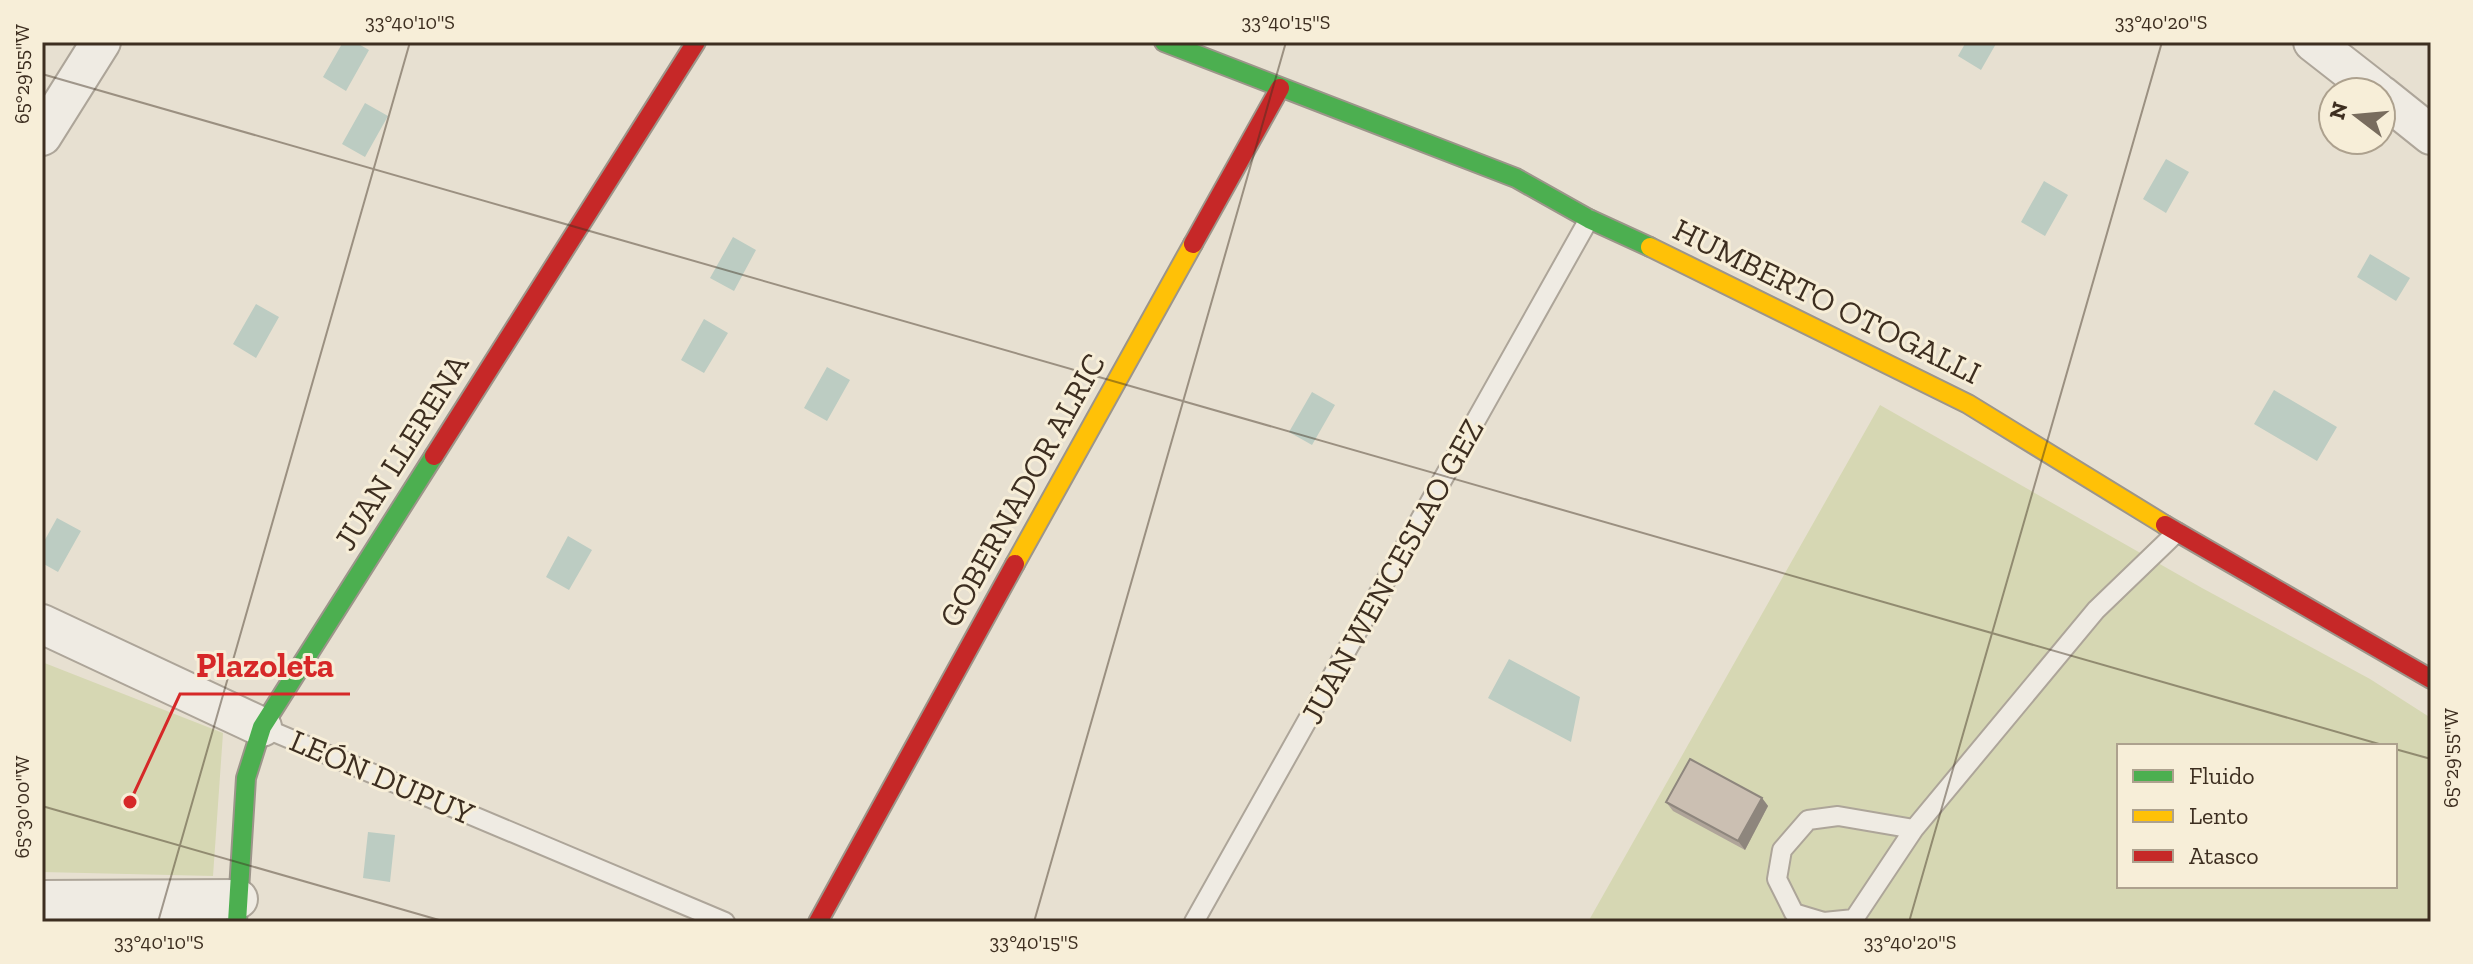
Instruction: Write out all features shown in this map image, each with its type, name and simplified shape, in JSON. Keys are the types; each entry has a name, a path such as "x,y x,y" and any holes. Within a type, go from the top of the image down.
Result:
{"street":[{"path":"42,136 101,42"},
{"name":"JUAN LLERENA","path":"237,910 246,778 262,727 696,42"},
{"name":"HUMBERTO OTOGALLI","path":"1164,42 1516,178 1589,219 1689,265 1968,404 2177,532 2431,679"},
{"path":"2313,42 2356,76"},
{"name":"GOBERNADOR ALRIC","path":"818,922 1280,88"},
{"path":"2397,108 2431,135"},
{"name":"LEÓN DUPUY","path":"42,624 262,727"},
{"path":"42,900 237,910"}],"lane":[{"name":"JUAN WENCESLAO GEZ","path":"1194,922 1589,219"},
{"path":"1914,829 1838,816 1808,820 1782,850 1777,879 1794,913 1824,922 1854,919 1914,829 2096,610 2177,532"},
{"name":"LEÓN DUPUY","path":"262,727 725,922"}],"green space":[{"path":"1880,405 2202,588 2370,679 2431,718 2431,922 1588,922"},
{"path":"42,662 223,733 213,876 42,872"}],"shaded area":[{"path":"343,42 355,42 369,50 346,91 323,77"},
{"path":"1966,42 1997,42 1981,70 1958,56"},
{"path":"365,103 388,116 365,157 342,144"},
{"path":"2166,159 2189,172 2166,213 2143,199"},
{"path":"2044,181 2068,195 2045,236 2021,222"},
{"path":"733,237 756,250 734,291 710,278"},
{"path":"2370,254 2410,278 2396,301 2357,277"},
{"path":"256,304 279,317 256,358 233,344"},
{"path":"704,319 728,333 704,373 681,360"},
{"path":"827,367 850,380 827,421 804,408"},
{"path":"2274,390 2337,427 2317,461 2254,424"},
{"path":"1312,392 1335,405 1312,445 1289,432"},
{"path":"57,518 81,531 58,572 42,563 42,545"},
{"path":"568,536 592,550 569,590 546,577"},
{"path":"1509,659 1580,697 1571,742 1488,698"},
{"path":"368,832 395,835 390,882 363,878"}],"building":[{"path":"1690,759 1762,798 1738,841 1666,802"}],"traffic: fast":[{"path":"1164,42 1516,178 1589,219 1650,247"},
{"path":"237,922 246,778 262,727 434,456"}],"traffic: slow":[{"path":"1015,564 1193,244"},
{"path":"1650,247 1968,404 2165,525"}],"traffic: jam":[{"path":"434,456 696,42"},
{"path":"1193,244 1280,88"},
{"path":"2165,525 2431,679"},
{"path":"818,922 1015,564"}],"place":[{"name":"Plazoleta","path":"130,802"}]}
